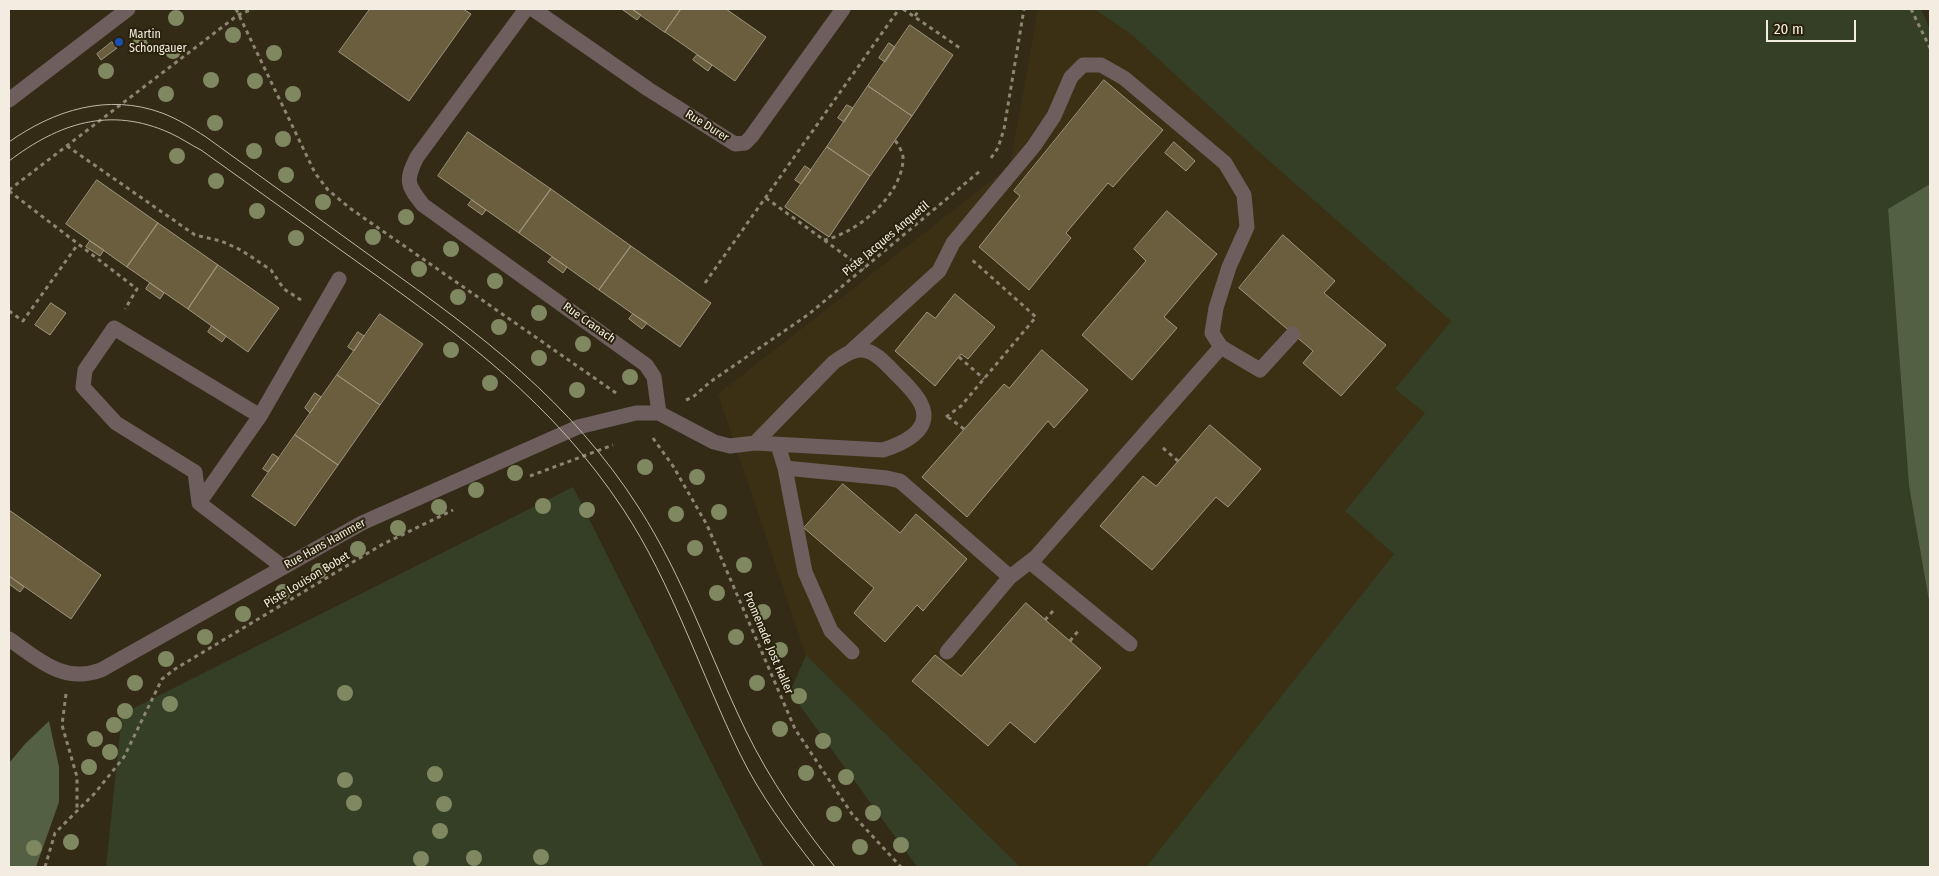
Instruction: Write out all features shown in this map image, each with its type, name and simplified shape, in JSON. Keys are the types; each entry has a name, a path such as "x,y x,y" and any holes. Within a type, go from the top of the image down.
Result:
{"street":[{"path":"9,100 128,9"},
{"name":"Rue Cranach","path":"526,9 417,157 409,172 410,188 423,205 646,365 654,377 659,412"},
{"name":"Rue Durer","path":"534,9 648,89 735,144 745,143 751,137 843,9"},
{"path":"755,444 834,362 850,352 939,271 953,243 1034,146 1054,116 1071,77 1083,65 1102,65 1124,78 1225,163 1244,195 1247,227 1229,268 1216,308 1212,333 1221,347 1260,370 1293,334"},
{"path":"199,504 260,416 339,279"},
{"path":"260,416 114,328 84,370 84,387 116,423 195,472 199,504 283,567"},
{"path":"947,652 1010,577 1036,557 1221,347"},
{"path":"659,412 714,442 730,446 755,444 883,450 902,444 916,434 924,419 922,405 909,387 880,358 862,350 850,352"},
{"name":"Rue Hans Hammer","path":"9,639 57,671 70,674 88,674 101,670 362,523 585,424 636,413 659,412"},
{"path":"778,445 785,468 805,572 831,631 852,652"},
{"path":"785,468 887,478 900,481 1010,577"},
{"path":"1030,562 1130,644"}],"path":[{"path":"236,9 315,173 328,190 351,209 622,398 636,413"},
{"path":"114,328 137,289 9,191 238,15 253,9"},
{"path":"705,283 899,9"},
{"path":"903,9 960,48"},
{"path":"915,16 920,9"},
{"path":"988,162 998,148 1004,129 1024,9"},
{"path":"1911,9 1930,48"},
{"path":"824,240 836,238 865,221 883,203 898,179 903,160 900,148 895,140"},
{"path":"67,146 195,235 221,241 242,250 271,270 284,289 320,312"},
{"name":"Piste Jacques Anquetil","path":"659,412 692,397 710,382 809,314 984,167"},
{"path":"766,198 864,269"},
{"path":"924,419 948,417 961,406 1036,317 953,243"},
{"path":"9,311 23,321 78,244"},
{"path":"959,357 984,379"},
{"name":"Promenade Jost Haller","path":"659,412 653,424 652,436 673,466 707,525 795,729 852,814 901,867"},
{"path":"948,417 964,429"},
{"path":"521,480 616,444"},
{"name":"Piste Louison Bobet","path":"45,867 55,833 95,793 124,758 162,679 175,669 383,544 460,507"},
{"path":"70,674 62,725 77,776 77,811"}],"shaded area":[{"path":"1038,9 1094,9 1131,34 1259,152 1451,321 1395,389 1425,413 1345,511 1394,554 1146,867 1020,867 806,655 718,394 1010,166"}],"green space":[{"path":"1094,9 1921,9 1930,29 1930,184 1888,210 1909,486 1930,607 1930,867 1146,867 1394,554 1345,511 1425,413 1395,389 1451,321 1259,152 1131,34"},
{"path":"1930,184 1930,607 1909,486 1888,209"},
{"path":"573,487 764,867 106,867 122,714"},
{"path":"806,655 1020,867 917,867 790,692"},
{"path":"49,721 59,767 59,802 36,867 9,867 9,763 25,744"}],"building":[{"path":"370,9 463,9 471,14 409,101 339,52"},
{"path":"632,9 641,15 637,20 623,10"},
{"path":"632,9 681,9 665,32"},
{"path":"681,9 726,9 766,37 735,81 665,32"},
{"path":"910,25 953,55 912,116 868,86"},
{"path":"112,42 117,48 101,60 97,54"},
{"path":"889,43 895,47 885,62 879,58"},
{"path":"697,55 712,65 708,71 693,60"},
{"path":"1104,80 1163,130 1113,187 1108,183 1066,233 1071,238 1029,290 979,247 1020,196 1014,191"},
{"path":"868,86 912,116 870,176 827,147"},
{"path":"847,105 853,108 844,122 838,118"},
{"path":"468,132 551,189 519,233 438,176"},
{"path":"1174,142 1195,161 1186,171 1165,153"},
{"path":"827,147 870,176 829,237 785,207"},
{"path":"805,166 811,170 801,184 795,180"},
{"path":"97,180 158,223 127,267 66,224"},
{"path":"551,189 631,246 599,290 519,233"},
{"path":"472,200 486,210 482,215 468,205"},
{"path":"1167,211 1217,254 1164,317 1177,328 1132,380 1082,335 1146,261 1134,249"},
{"path":"158,223 218,265 188,309 127,267"},
{"path":"1283,235 1335,281 1324,293 1386,345 1341,396 1303,363 1313,351 1239,288"},
{"path":"90,241 104,250 100,256 86,247"},
{"path":"631,246 711,303 680,347 599,290"},
{"path":"552,257 567,267 563,273 548,262"},
{"path":"218,265 279,308 248,352 188,309"},
{"path":"150,283 164,293 160,299 146,289"},
{"path":"955,294 995,327 968,359 961,354 935,386 895,351 927,312 935,318"},
{"path":"51,303 66,313 50,335 35,325"},
{"path":"380,314 423,344 380,405 337,375"},
{"path":"633,314 647,323 642,329 629,319"},
{"path":"212,326 226,336 222,342 208,332"},
{"path":"358,332 364,336 354,351 348,347"},
{"path":"1042,350 1088,390 1054,428 1048,421 967,517 922,477 1004,384 1009,388"},
{"path":"337,375 380,405 338,465 295,435"},
{"path":"315,393 321,397 310,413 305,408"},
{"path":"1210,425 1261,469 1228,507 1216,497 1152,570 1100,526 1143,476 1156,486"},
{"path":"295,435 338,465 295,526 252,496"},
{"path":"273,454 279,458 268,472 263,469"},
{"path":"843,484 900,533 916,514 967,559 923,611 917,605 885,642 854,613 874,588 804,528"},
{"path":"9,510 101,575 71,619 9,576"},
{"path":"9,576 24,587 20,592 9,584"},
{"path":"1026,603 1101,668 1035,743 1010,722 988,746 912,681 935,655 961,676"}],"tram line":[{"path":"9,142 44,121 82,108 122,105 142,107 168,115 206,137 417,289 488,343 553,402 584,434 612,469 639,508 670,562 755,749 787,802 835,867"},
{"path":"9,161 47,137 66,128 86,123 106,120 127,121 148,125 170,133 201,150 436,319 505,375 567,436 596,471 623,509 640,537 671,598 726,724 756,784 774,812 815,867"}],"place":[{"name":"Martin Schongauer","path":"119,42"}]}
